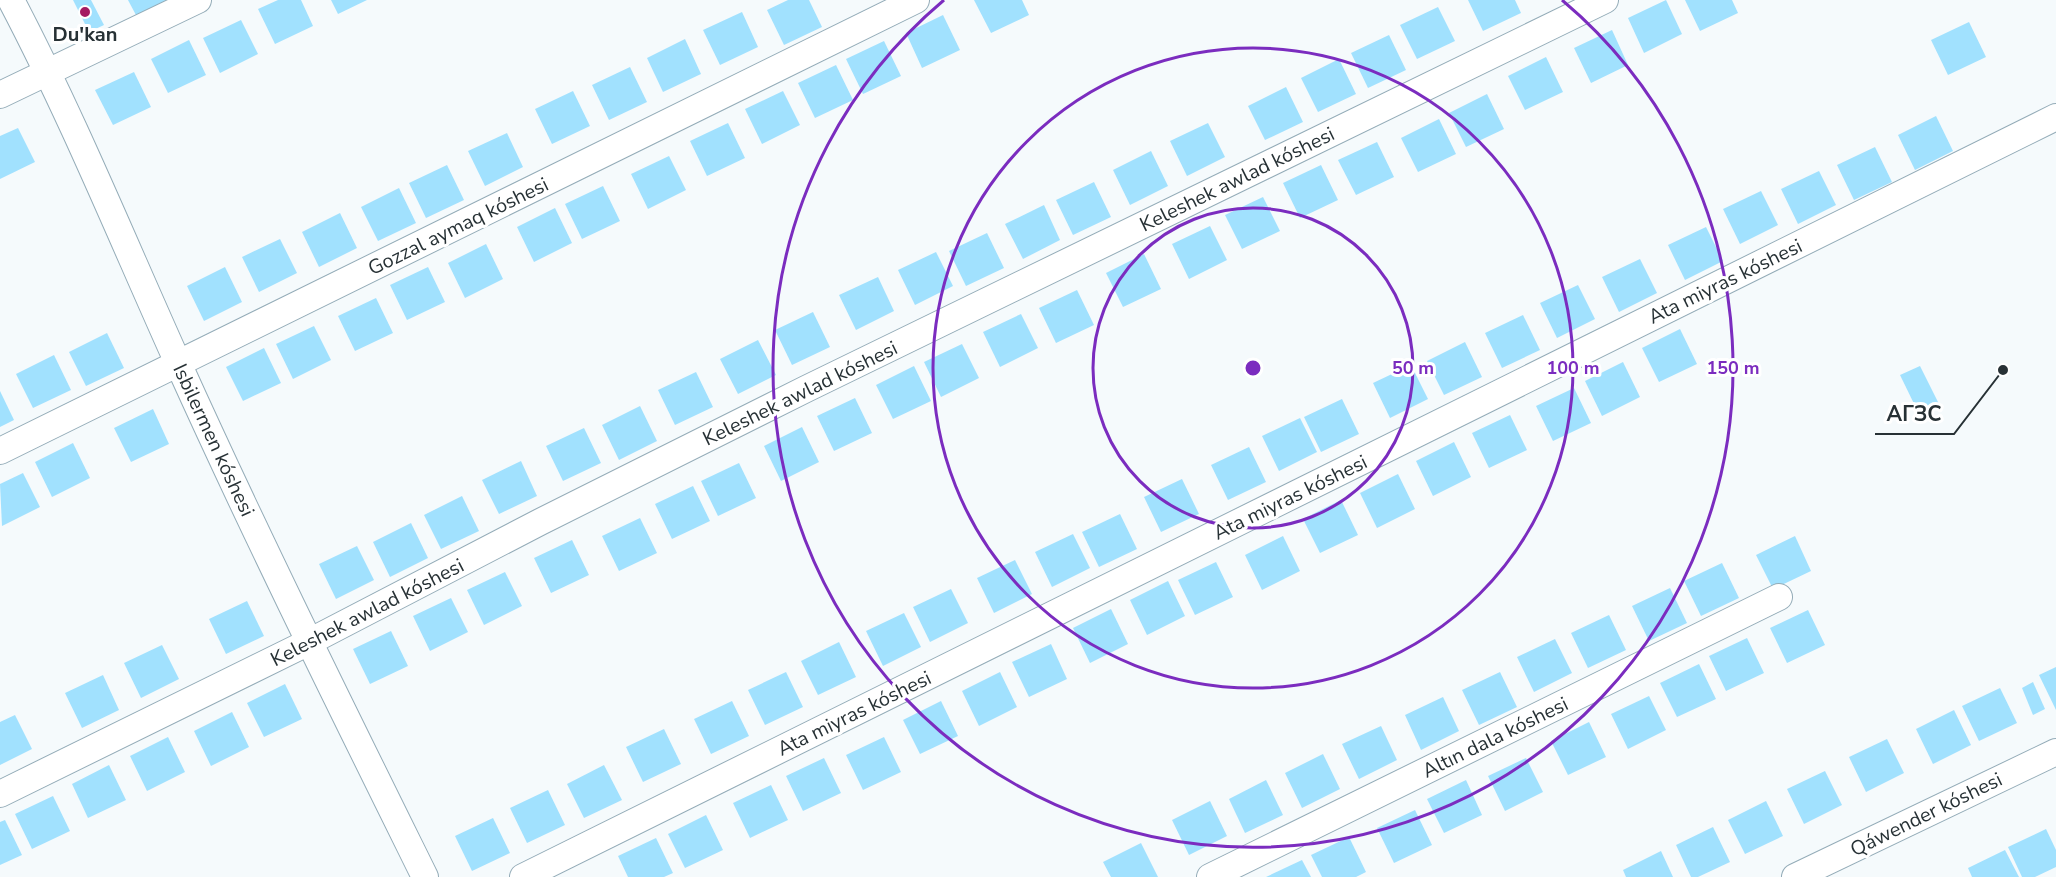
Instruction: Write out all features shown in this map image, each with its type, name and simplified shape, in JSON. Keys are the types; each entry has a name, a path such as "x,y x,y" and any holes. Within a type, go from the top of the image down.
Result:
{"street":[{"name":"Isbilermen kóshesi","path":"11,0 48,71 179,365 309,642 425,877"},
{"path":"0,96 198,0"},
{"name":"Gozzal aymaq kóshesi","path":"0,451 179,365 916,0"},
{"name":"Keleshek awlad kóshesi","path":"0,794 309,642 540,522 784,400 1605,0"},
{"name":"Ata miyras kóshesi","path":"523,877 2056,117"},
{"name":"Altın dala kóshesi","path":"1210,877 1779,597"},
{"name":"Qáwender kóshesi","path":"1795,877 2056,752"}],"building":[{"path":"73,0 91,0 104,25 89,32"},
{"path":"128,0 171,0 137,17"},
{"path":"278,0 301,0 313,26 275,44 258,9"},
{"path":"331,0 367,0 338,14"},
{"path":"788,0 809,0 822,27 784,45 767,10"},
{"path":"974,0 1022,0 1029,15 991,33"},
{"path":"1468,0 1515,0 1521,13 1483,31"},
{"path":"1666,0 1682,34 1644,53 1628,18"},
{"path":"1685,0 1732,0 1738,13 1700,31"},
{"path":"1438,7 1455,41 1417,59 1400,25"},
{"path":"742,12 758,47 720,65 703,30"},
{"path":"943,15 960,50 922,68 906,33"},
{"path":"241,20 258,54 220,73 203,38"},
{"path":"1969,22 1986,57 1948,75 1931,40"},
{"path":"1612,30 1628,65 1591,83 1574,48"},
{"path":"1389,35 1406,70 1368,88 1351,53"},
{"path":"685,39 701,74 663,92 647,58"},
{"path":"189,40 206,75 168,93 151,59"},
{"path":"884,41 901,76 863,94 846,59"},
{"path":"1546,57 1563,92 1525,110 1508,76"},
{"path":"1339,59 1356,94 1318,112 1301,78"},
{"path":"836,65 853,100 815,118 798,83"},
{"path":"630,67 647,102 609,120 592,85"},
{"path":"134,72 151,107 113,125 95,90"},
{"path":"1286,87 1303,122 1265,140 1248,106"},
{"path":"573,91 590,126 552,144 535,109"},
{"path":"783,91 800,125 762,144 745,109"},
{"path":"1487,94 1504,129 1466,147 1449,113"},
{"path":"1936,116 1953,151 1915,170 1898,135"},
{"path":"1439,119 1456,154 1418,172 1401,138"},
{"path":"728,123 745,158 707,176 690,141"},
{"path":"1208,123 1225,157 1187,176 1170,141"},
{"path":"18,128 35,162 0,179 0,136"},
{"path":"507,133 523,167 485,186 468,151"},
{"path":"1377,142 1394,177 1356,195 1338,160"},
{"path":"1875,147 1892,182 1854,200 1837,165"},
{"path":"1151,151 1168,186 1130,205 1113,170"},
{"path":"669,156 686,190 648,209 631,174"},
{"path":"447,165 464,200 426,218 409,183"},
{"path":"1321,165 1338,200 1300,218 1283,183"},
{"path":"1819,171 1836,205 1798,224 1781,189"},
{"path":"1094,182 1111,217 1073,235 1056,200"},
{"path":"603,186 620,221 582,239 565,204"},
{"path":"399,188 416,223 378,241 361,207"},
{"path":"1761,191 1778,225 1740,244 1723,209"},
{"path":"1263,197 1280,231 1242,249 1225,215"},
{"path":"1044,205 1060,240 1023,259 1005,224"},
{"path":"555,208 572,243 534,262 517,227"},
{"path":"340,213 357,248 319,267 302,232"},
{"path":"1210,226 1227,260 1189,279 1172,244"},
{"path":"1706,227 1723,261 1685,280 1668,245"},
{"path":"987,233 1004,268 966,286 949,251"},
{"path":"280,239 297,273 259,292 242,257"},
{"path":"486,244 503,279 465,298 448,263"},
{"path":"936,252 953,286 915,305 898,270"},
{"path":"1144,254 1161,289 1123,307 1106,273"},
{"path":"1640,259 1657,293 1619,312 1602,277"},
{"path":"225,267 242,302 204,321 187,286"},
{"path":"428,267 445,302 407,320 390,285"},
{"path":"878,277 894,311 856,330 839,295"},
{"path":"1578,285 1595,319 1557,338 1540,303"},
{"path":"1077,290 1094,325 1056,343 1039,308"},
{"path":"376,298 393,333 355,351 338,316"},
{"path":"813,312 830,347 792,365 775,330"},
{"path":"1021,314 1038,348 1000,367 983,332"},
{"path":"1523,315 1540,350 1502,368 1485,333"},
{"path":"314,326 331,360 293,379 276,344"},
{"path":"1680,329 1697,364 1659,382 1642,348"},
{"path":"107,333 124,368 86,386 69,352"},
{"path":"758,340 776,375 738,394 720,359"},
{"path":"1465,342 1482,377 1444,395 1427,361"},
{"path":"962,344 979,378 941,397 924,362"},
{"path":"264,348 281,383 243,401 226,367"},
{"path":"54,355 71,390 33,408 16,374"},
{"path":"1623,362 1640,397 1602,416 1585,381"},
{"path":"1411,365 1428,399 1390,418 1373,383"},
{"path":"914,366 931,401 893,419 876,385"},
{"path":"1920,366 1939,404 1919,414 1900,375"},
{"path":"696,372 713,407 675,425 658,390"},
{"path":"1574,388 1591,423 1553,441 1536,406"},
{"path":"0,391 14,420 0,427"},
{"path":"855,398 872,433 834,451 817,416"},
{"path":"1342,399 1359,434 1321,452 1304,417"},
{"path":"640,406 657,441 619,460 602,425"},
{"path":"153,409 169,444 131,462 114,428"},
{"path":"1510,415 1527,450 1489,468 1472,433"},
{"path":"1300,418 1317,452 1279,471 1262,436"},
{"path":"802,427 819,462 781,481 764,446"},
{"path":"584,428 601,463 563,481 546,446"},
{"path":"1454,442 1471,477 1433,496 1416,461"},
{"path":"73,443 90,478 52,497 35,462"},
{"path":"1249,447 1266,482 1228,500 1211,465"},
{"path":"521,461 537,496 499,514 482,480"},
{"path":"739,463 756,498 718,516 701,481"},
{"path":"23,473 40,507 2,526 0,484"},
{"path":"1398,474 1415,509 1377,528 1360,493"},
{"path":"1182,479 1199,514 1161,532 1144,497"},
{"path":"693,486 710,521 672,539 655,504"},
{"path":"462,496 479,531 441,549 424,515"},
{"path":"1341,500 1358,535 1320,553 1303,519"},
{"path":"1120,514 1137,549 1099,567 1082,532"},
{"path":"640,518 657,553 619,571 602,536"},
{"path":"411,523 428,558 390,577 373,542"},
{"path":"1073,534 1090,568 1052,587 1035,552"},
{"path":"1283,536 1300,571 1262,590 1245,555"},
{"path":"1795,536 1811,571 1773,589 1756,555"},
{"path":"572,540 589,575 551,593 534,558"},
{"path":"357,546 374,580 336,599 319,564"},
{"path":"1015,560 1032,594 994,613 977,578"},
{"path":"1216,562 1233,597 1195,615 1178,580"},
{"path":"1722,563 1739,598 1701,616 1684,581"},
{"path":"505,572 522,606 484,625 467,590"},
{"path":"1168,581 1185,616 1147,635 1130,600"},
{"path":"1670,588 1687,623 1649,641 1632,606"},
{"path":"951,589 968,623 930,642 913,607"},
{"path":"451,598 468,632 430,651 413,616"},
{"path":"247,601 264,636 226,654 209,619"},
{"path":"1111,609 1128,644 1090,663 1073,628"},
{"path":"1808,610 1825,645 1787,663 1770,628"},
{"path":"904,613 921,647 883,666 866,631"},
{"path":"1609,615 1626,650 1588,668 1571,633"},
{"path":"391,631 408,666 370,684 353,649"},
{"path":"1747,638 1764,673 1726,691 1709,656"},
{"path":"1555,639 1572,673 1534,692 1517,657"},
{"path":"839,642 856,677 818,695 801,661"},
{"path":"1051,644 1067,679 1029,697 1012,662"},
{"path":"162,645 179,679 141,698 124,663"},
{"path":"1699,664 1716,699 1677,717 1660,683"},
{"path":"2056,667 2056,710 2039,675"},
{"path":"786,672 803,707 765,725 748,690"},
{"path":"1000,672 1017,707 979,726 962,691"},
{"path":"1500,672 1517,707 1479,725 1462,690"},
{"path":"103,675 119,710 82,728 65,693"},
{"path":"2033,682 2045,709 2033,715 2022,688"},
{"path":"285,684 302,719 264,737 247,703"},
{"path":"2000,688 2017,723 1979,741 1962,706"},
{"path":"1649,696 1666,730 1628,749 1611,714"},
{"path":"1443,697 1459,731 1421,750 1405,715"},
{"path":"732,701 749,736 711,754 694,719"},
{"path":"941,701 958,736 920,754 903,720"},
{"path":"1954,710 1971,745 1933,764 1916,729"},
{"path":"232,712 249,747 211,766 194,731"},
{"path":"15,715 32,749 0,765 0,722"},
{"path":"1589,722 1606,757 1568,775 1551,741"},
{"path":"1381,726 1397,760 1359,779 1342,744"},
{"path":"664,729 681,764 643,782 626,747"},
{"path":"168,737 185,772 147,791 130,756"},
{"path":"884,737 901,772 863,790 846,755"},
{"path":"1887,739 1904,773 1866,792 1849,757"},
{"path":"1323,754 1340,789 1302,808 1285,773"},
{"path":"824,758 841,793 803,811 786,776"},
{"path":"1526,758 1543,792 1505,811 1488,776"},
{"path":"109,765 126,800 88,818 72,784"},
{"path":"604,765 622,800 584,818 567,784"},
{"path":"1825,771 1842,805 1804,824 1787,789"},
{"path":"1266,780 1283,815 1245,833 1229,799"},
{"path":"1466,780 1482,815 1444,833 1427,799"},
{"path":"771,785 788,820 750,838 733,803"},
{"path":"548,790 565,825 527,843 510,808"},
{"path":"53,796 70,831 32,849 15,814"},
{"path":"1210,801 1227,836 1189,855 1172,820"},
{"path":"1766,801 1783,836 1745,854 1728,820"},
{"path":"1415,810 1432,845 1394,863 1377,828"},
{"path":"706,815 723,850 685,868 668,834"},
{"path":"493,818 510,853 472,871 455,836"},
{"path":"5,820 22,855 0,865 0,822"},
{"path":"1713,827 1730,862 1698,877 1691,877 1676,845"},
{"path":"2046,829 2056,850 2056,867 2035,877 2022,877 2008,847"},
{"path":"1349,837 1366,872 1356,877 1322,877 1311,855"},
{"path":"656,838 673,873 664,877 628,877 618,856"},
{"path":"1141,843 1158,877 1111,877 1103,862"},
{"path":"2005,850 2019,877 1972,877 1968,868"},
{"path":"1661,851 1673,877 1626,877 1623,870"},
{"path":"1302,860 1311,877 1266,877"}],"place":[{"name":"Du'kan","path":"85,12"},
{"name":"АГЗС","path":"2003,370"}]}
